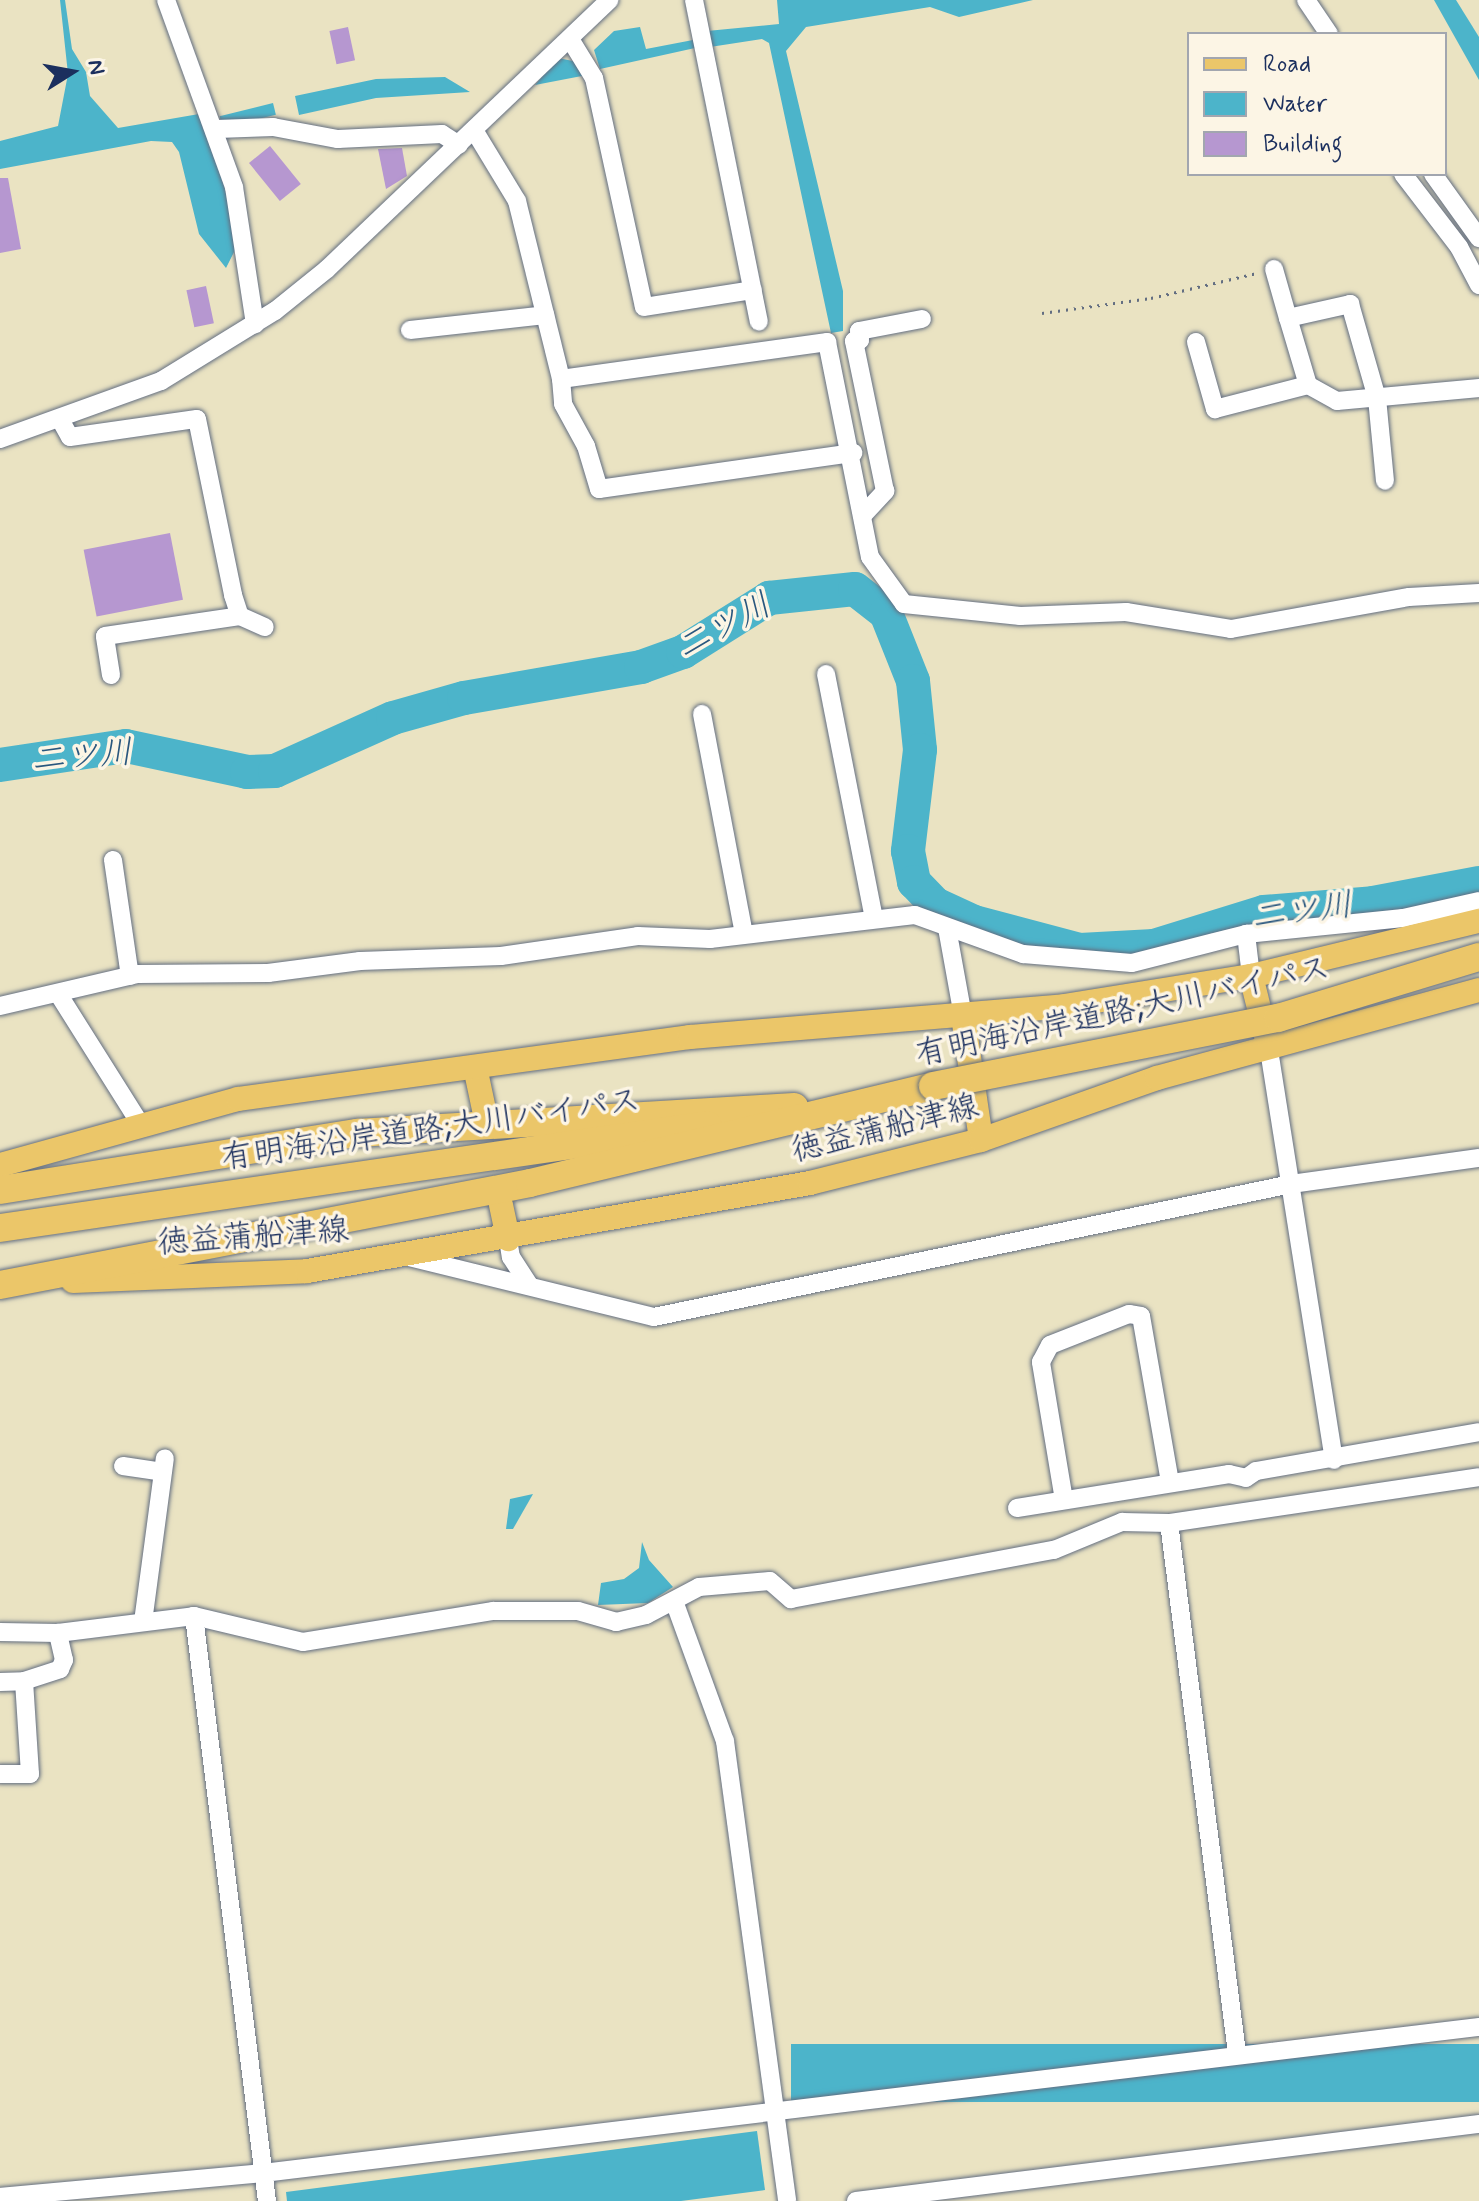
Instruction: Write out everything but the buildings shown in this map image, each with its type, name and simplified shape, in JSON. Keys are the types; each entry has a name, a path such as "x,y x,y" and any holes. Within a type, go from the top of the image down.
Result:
{"highway":[{"name":"有明海沿岸道路;大川バイパス","path":"933,1092 1278,1018 1479,957"},
{"name":"有明海沿岸道路;大川バイパス","path":"0,1228 933,1092 1280,1028 1479,969"},
{"path":"0,1190 357,1133 872,1102"},
{"path":"0,1287 530,1183 872,1102"}],"main road":[{"path":"0,1165 238,1099 690,1037 1065,1006 1251,976 1479,921"},
{"path":"1251,976 1269,1050"},
{"name":"徳益蒲船津線","path":"0,1287 307,1271 508,1239 714,1201 981,1140 1157,1078 1269,1050 1479,990"},
{"path":"963,1016 981,1140"},
{"path":"475,1067 485,1114"},
{"path":"501,1205 508,1239"}],"street":[{"path":"166,0 217,129 243,221 255,324"},
{"path":"0,439 61,421 161,381 255,324 327,269 609,0"},
{"path":"694,0 759,321"},
{"path":"1306,0 1328,32"},
{"path":"570,39 594,78 644,307 753,290"},
{"path":"217,129 273,127 338,139 442,134 459,145"},
{"path":"474,130 517,201 561,379 563,404 586,446 599,489 853,453"},
{"path":"1405,176 1459,247 1479,285"},
{"path":"1434,176 1479,238"},
{"path":"1274,269 1308,385"},
{"path":"1288,318 1350,304 1377,398 1385,481"},
{"path":"410,330 545,315"},
{"path":"863,515 885,491 854,341 860,340 859,331 922,319"},
{"path":"561,379 827,342 853,453 870,557 904,604 1020,616 1126,612 1231,629 1409,597 1479,593"},
{"path":"1196,342 1215,409 1308,385 1337,401 1479,388"},
{"path":"61,421 70,437 197,419 240,616"},
{"path":"111,675 105,636 134,628 240,616 265,627"},
{"path":"826,674 874,918"},
{"path":"702,714 744,934"},
{"path":"113,860 130,976"},
{"path":"0,1006 59,995 130,976 268,973 360,961 501,956 638,936 744,934 915,915 1023,954 1132,963 1246,934 1403,918 1479,901"},
{"path":"947,928 963,1016"},
{"path":"1246,934 1251,976"},
{"path":"59,995 141,1125"},
{"path":"1269,1050 1334,1460"},
{"path":"403,1256 654,1317 1291,1184 1479,1158"},
{"path":"508,1239 511,1257 529,1285"},
{"path":"1064,1500 1041,1362 1050,1345 1129,1314 1141,1316 1170,1483"},
{"path":"1017,1508 1229,1474 1246,1478 1256,1471 1334,1460 1479,1432"},
{"path":"123,1466 164,1465 143,1622"},
{"path":"0,1632 58,1633 194,1616 303,1642 493,1611 578,1611 616,1622 674,1601 699,1587 770,1581 791,1599 1054,1550 1122,1522 1169,1523 1479,1477"},
{"path":"1169,1523 1237,2053"},
{"path":"674,1601 725,1741 786,2195"},
{"path":"194,1616 267,2201"},
{"path":"0,1682 24,1681 60,1669 64,1660 58,1633"},
{"path":"0,1774 30,1774 24,1681"},
{"path":"0,2197 263,2173 1237,2053 1479,2027"},
{"path":"856,2201 1479,2124"}],"path":[{"path":"1042,313 1151,298 1274,269"}],"water":[{"path":"60,0 65,0 72,49 86,72 90,96 118,128 199,114 214,144 238,244 226,268 199,234 179,152 172,142 151,141 0,169 0,141 58,126 68,74"},
{"path":"777,0 1033,0 959,17 930,7 806,27 786,51 843,291 843,331 831,333 769,43 762,39 710,47 707,31 779,24"},
{"path":"1434,0 1456,0 1479,37 1479,80"},
{"path":"640,27 646,49 693,40 695,48 600,69 594,50 614,31"},
{"path":"558,58 583,63 587,75 535,85"},
{"path":"445,77 470,92 376,98 299,115 295,96 376,79"},
{"path":"273,103 276,115 223,128 220,116"},
{"path":"533,1494 513,1529 506,1529 510,1499"},
{"path":"642,1542 649,1560 673,1587 648,1603 598,1605 601,1583 624,1579 639,1568"},
{"path":"791,2044 1479,2044 1479,2102 791,2102"},
{"path":"757,2131 765,2190 681,2201 287,2201 286,2192"}],"waterway":[{"name":"二ツ川","path":"0,765 126,746 247,772 275,771 393,718 464,698 641,667 683,652 769,598 855,589 886,613 913,681 920,750 908,851 914,882 935,904 974,922 1080,950 1154,946 1264,912 1373,903 1479,883"}]}
